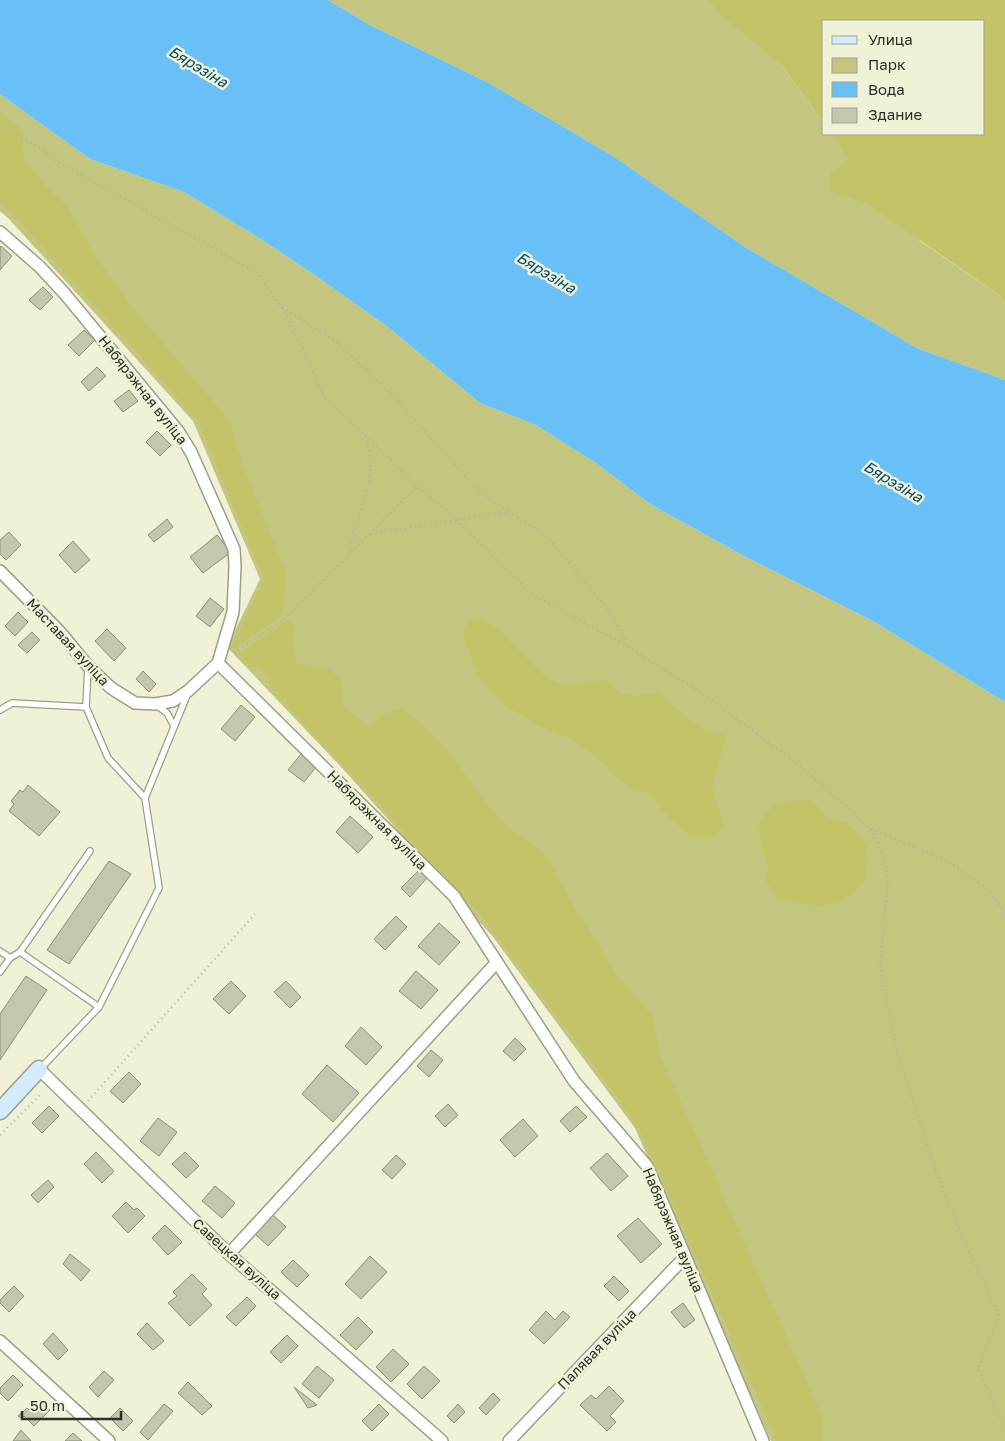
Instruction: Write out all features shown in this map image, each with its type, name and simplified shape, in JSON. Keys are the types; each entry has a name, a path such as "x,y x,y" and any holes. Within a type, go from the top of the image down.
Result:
{"street":[{"name":"Набярэжная вуліца","path":"0,232 40,267 65,294 178,431 191,452 234,548 233,612 218,663 454,896 574,1081 647,1166 763,1441"},
{"name":"Маставая вуліца","path":"0,571 60,632 88,666 121,696 135,703 155,704 173,701 188,691 218,663"},
{"path":"229,1254 497,962"},
{"path":"0,1111 39,1070"},
{"name":"Савецкая вуліца","path":"39,1070 229,1254 442,1441"},
{"name":"Палявая вуліца","path":"508,1441 685,1257"},
{"path":"0,1341 110,1441"}],"lane":[{"path":"88,666 86,707 108,758 145,798"},
{"path":"39,1070 99,1007 159,888 145,798 188,691"},
{"path":"0,710 12,703 86,707"},
{"path":"155,704 167,713 174,726"},
{"path":"0,972 10,958 20,952 90,850"},
{"path":"0,951 10,958"},
{"path":"20,952 99,1007"}],"path":[{"path":"0,125 34,144 56,161 256,272 281,306 324,397 417,486 458,521 532,594 627,646 704,695 797,763 870,828 947,861 988,888 1005,914"},
{"path":"281,306 337,342 390,393 479,491 508,512 546,535 611,612 627,646"},
{"path":"348,555 369,482 371,458 364,434"},
{"path":"218,663 282,621 417,486"},
{"path":"368,535 508,512"},
{"path":"870,828 882,852 888,881 880,966 897,1052 937,1175 999,1316 978,1368 1005,1428"},
{"path":"81,1110 255,914"},
{"path":"0,1136 42,1093"}],"green space":[{"path":"328,0 732,0 822,121 822,135 832,135 920,241 999,295 1005,305 1005,380 917,348 745,247 613,156 487,82 370,25"},
{"path":"0,94 90,159 184,192 261,239 388,327 480,403 536,425 596,463 650,504 744,556 873,621 1005,702 1005,1441 771,1441 635,1128 493,937 342,768 227,647 260,579 193,421 0,211"}],"shaded area":[{"path":"709,0 1005,0 1005,305 999,295 866,203 831,191 830,174 849,159 832,135 985,135 985,20 822,20 822,121 780,63 720,14"},
{"path":"0,111 23,131 23,156 43,184 68,207 93,253 131,306 229,420 243,466 286,573 283,614 234,649 232,646 264,579 198,421 15,216 0,203"},
{"path":"478,618 496,627 547,678 562,685 605,680 620,693 638,696 660,692 672,706 706,731 726,735 712,788 725,826 713,837 690,836 663,811 651,793 632,789 616,778 604,763 574,740 538,725 503,704 477,675 463,635 468,620"},
{"path":"287,621 294,625 293,646 297,664 330,670 340,679 344,706 370,728 382,715 401,709 417,719 448,750 485,802 510,829 544,853 573,905 615,972 653,1018 660,1055 823,1418 822,1441 777,1441 644,1138 613,1091 481,915 278,697 270,687 268,675 260,668 250,666 239,654"},
{"path":"812,800 826,817 848,824 863,838 868,855 866,878 854,893 837,902 820,906 778,899 766,881 769,870 761,842 759,823 772,807 790,801"}],"water":[{"name":"Бярэзіна","path":"0,0 328,0 370,25 487,82 613,156 745,247 917,348 1005,380 1005,702 873,621 744,556 650,504 596,463 536,425 480,403 388,327 261,239 184,192 90,159 0,94"}],"building":[{"path":"1,246 12,256 0,270 0,248"},
{"path":"43,287 53,297 40,310 29,300"},
{"path":"84,330 95,340 79,356 68,345"},
{"path":"97,367 106,376 89,391 81,382"},
{"path":"129,390 138,401 123,412 114,401"},
{"path":"157,431 171,445 160,456 146,442"},
{"path":"167,519 173,527 154,542 148,535"},
{"path":"9,532 21,545 6,560 0,554 0,540"},
{"path":"217,535 231,552 203,573 190,557"},
{"path":"73,541 90,560 75,573 59,555"},
{"path":"210,598 224,609 210,627 196,616"},
{"path":"18,612 28,622 15,636 5,626"},
{"path":"107,629 126,648 114,661 95,641"},
{"path":"32,632 40,640 27,653 18,645"},
{"path":"143,671 156,684 149,692 136,679"},
{"path":"241,705 255,717 235,741 221,729"},
{"path":"302,753 317,766 304,782 288,770"},
{"path":"28,785 60,812 39,836 9,811 14,804 11,801 20,790 23,792"},
{"path":"350,816 373,837 358,853 336,832"},
{"path":"109,861 131,874 69,964 47,950"},
{"path":"419,870 427,878 410,897 401,888"},
{"path":"396,916 407,927 385,950 374,939"},
{"path":"439,923 460,942 439,965 418,946"},
{"path":"416,971 438,990 421,1009 399,991"},
{"path":"26,976 47,990 0,1060 0,1014"},
{"path":"231,981 246,996 229,1014 213,999"},
{"path":"286,981 301,997 290,1008 274,992"},
{"path":"361,1027 382,1047 366,1065 345,1046"},
{"path":"515,1038 526,1049 514,1061 503,1051"},
{"path":"431,1050 443,1060 429,1077 417,1066"},
{"path":"327,1065 359,1093 333,1122 302,1094"},
{"path":"129,1072 141,1084 123,1103 110,1091"},
{"path":"448,1104 458,1115 445,1127 435,1116"},
{"path":"49,1106 59,1116 42,1133 32,1123"},
{"path":"576,1106 587,1117 570,1132 560,1121"},
{"path":"158,1118 177,1132 159,1156 140,1141"},
{"path":"523,1119 538,1136 515,1157 500,1140"},
{"path":"96,1152 114,1171 102,1183 84,1164"},
{"path":"185,1152 199,1166 186,1178 172,1164"},
{"path":"607,1153 628,1176 611,1191 590,1168"},
{"path":"396,1155 406,1164 392,1179 382,1170"},
{"path":"48,1180 54,1187 38,1203 31,1195"},
{"path":"215,1186 235,1203 222,1218 202,1201"},
{"path":"126,1202 134,1210 137,1208 145,1216 128,1233 112,1216"},
{"path":"273,1215 286,1227 268,1246 255,1234"},
{"path":"638,1218 662,1244 641,1263 617,1236"},
{"path":"165,1225 182,1242 168,1255 152,1238"},
{"path":"70,1254 90,1270 81,1281 63,1264"},
{"path":"370,1256 387,1272 361,1299 345,1284"},
{"path":"293,1260 309,1275 297,1287 281,1272"},
{"path":"192,1274 207,1289 202,1294 212,1305 190,1326 168,1303 177,1296 173,1292"},
{"path":"614,1276 629,1291 619,1301 604,1286"},
{"path":"14,1286 24,1296 9,1312 0,1303 0,1300"},
{"path":"247,1297 256,1306 236,1326 226,1317"},
{"path":"683,1303 695,1320 684,1328 671,1312"},
{"path":"546,1311 555,1320 563,1311 570,1317 544,1344 529,1330"},
{"path":"358,1317 373,1332 356,1350 340,1335"},
{"path":"147,1323 164,1341 153,1350 137,1334"},
{"path":"53,1333 68,1350 58,1360 43,1344"},
{"path":"287,1335 298,1346 281,1363 270,1352"},
{"path":"393,1349 409,1364 391,1382 376,1367"},
{"path":"317,1366 334,1380 319,1398 302,1384"},
{"path":"424,1366 440,1381 422,1399 407,1384"},
{"path":"104,1371 114,1380 98,1397 89,1387"},
{"path":"13,1375 23,1385 8,1401 0,1393 0,1388"},
{"path":"188,1382 212,1406 202,1415 178,1393"},
{"path":"609,1386 624,1401 610,1416 616,1422 607,1431 580,1405 591,1395 596,1399"},
{"path":"294,1387 317,1405 308,1408"},
{"path":"493,1393 500,1400 486,1415 479,1408"},
{"path":"39,1400 50,1410 34,1426 24,1416 21,1418 18,1416 27,1408 29,1410"},
{"path":"164,1404 173,1411 148,1440 140,1432"},
{"path":"379,1404 389,1414 372,1431 362,1421"},
{"path":"458,1404 465,1412 454,1423 447,1416"},
{"path":"120,1408 133,1421 123,1431 110,1418"},
{"path":"21,1430 31,1441 13,1441"},
{"path":"73,1433 82,1441 65,1441"}]}
